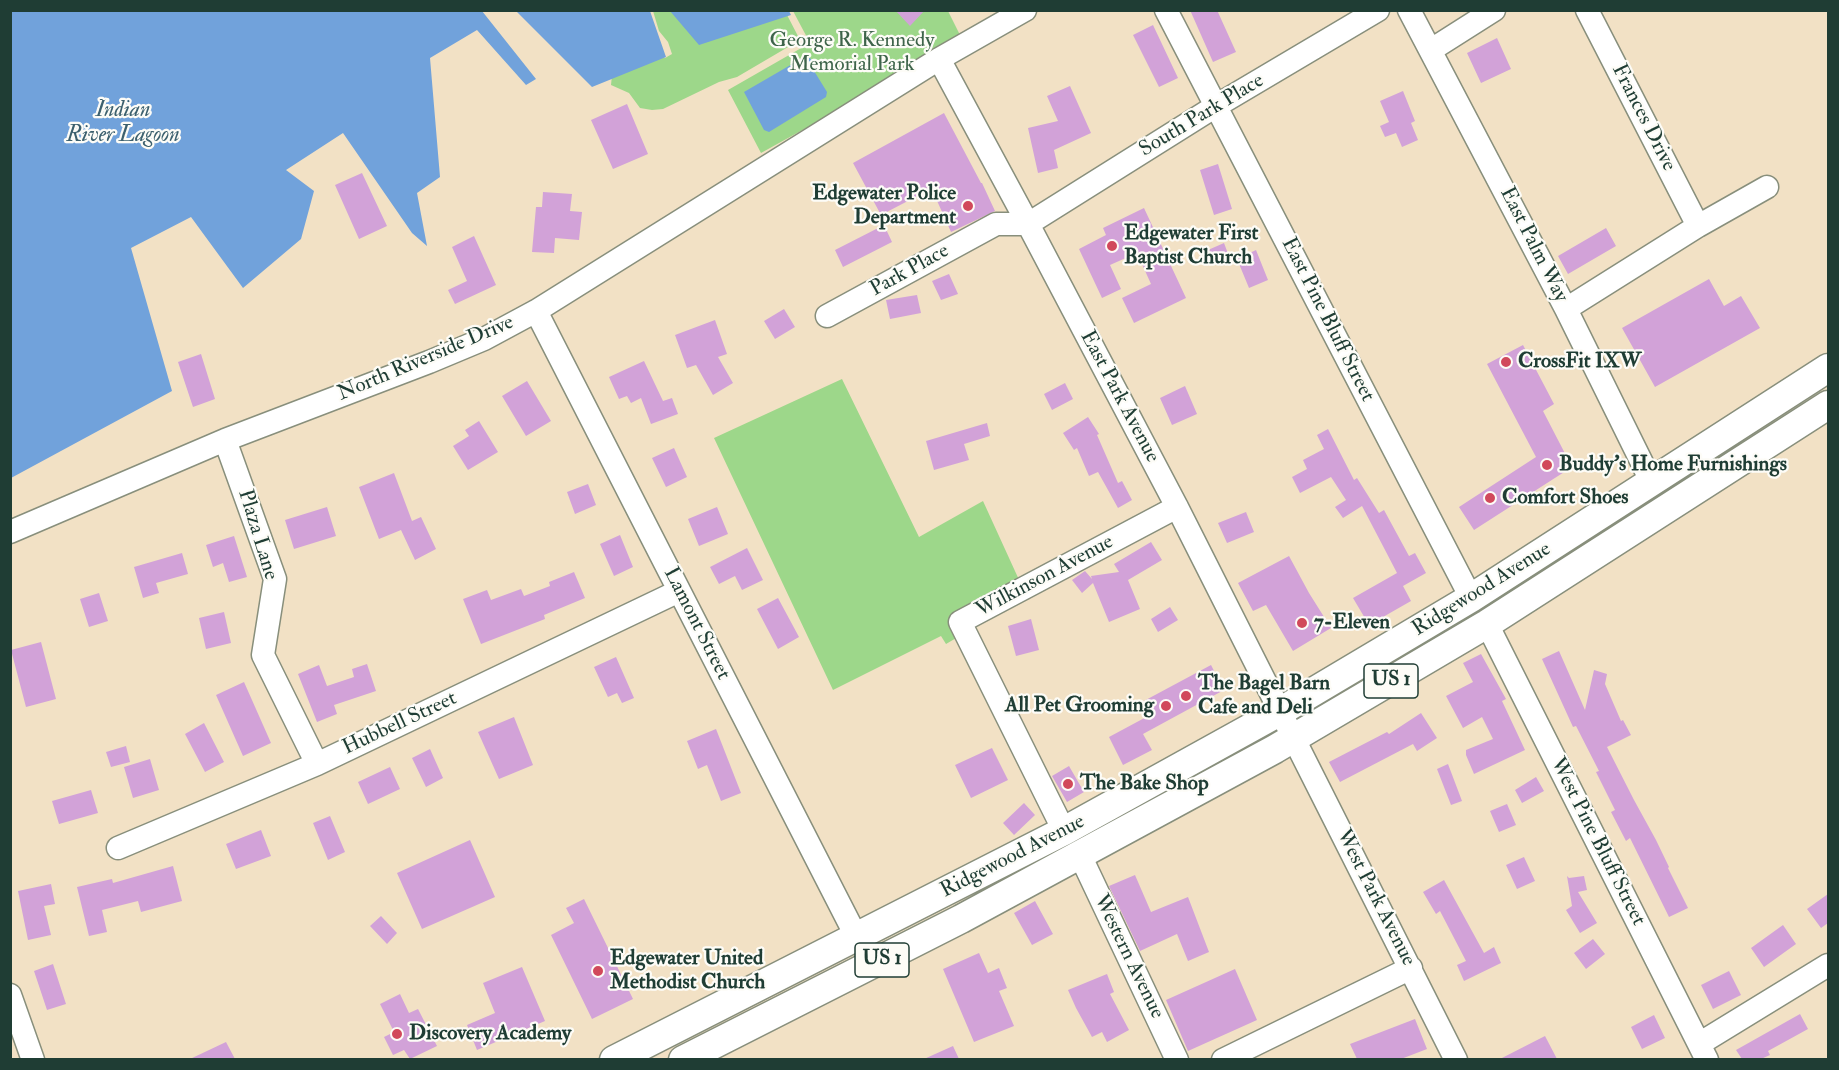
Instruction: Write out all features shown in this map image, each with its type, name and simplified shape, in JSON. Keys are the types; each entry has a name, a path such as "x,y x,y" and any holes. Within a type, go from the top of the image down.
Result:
{"main road":[{"name":"Ridgewood Avenue","path":"614,1059 857,938 1064,831 1281,711 1471,598 1828,368"},
{"path":"1793,428 1806,400 1828,382"},
{"name":"Ridgewood Avenue","path":"683,1059 961,919 1295,737 1497,617 1828,405"},
{"path":"1497,617 1514,589 1643,508 1652,483"},
{"path":"777,1013 788,999 844,958 857,938"}],"street":[{"name":"North Riverside Drive","path":"10,532 225,440 484,339 536,310 939,59 1025,10"},
{"name":"East Pine Bluff Street","path":"1166,10 1471,598"},
{"name":"South Park Place","path":"1028,224 1216,106 1378,10"},
{"name":"East Palm Way","path":"1409,10 1566,309 1652,483"},
{"path":"1431,50 1494,10"},
{"name":"Frances Drive","path":"1587,10 1698,226"},
{"name":"East Park Avenue","path":"939,59 1177,507 1295,737"},
{"path":"1566,309 1698,226 1767,187"},
{"name":"Park Place","path":"827,316 996,224 1028,224"},
{"name":"Lamont Street","path":"536,310 857,938"},
{"name":"Plaza Lane","path":"225,440 275,579 263,655 317,764"},
{"name":"Wilkinson Avenue","path":"1064,831 960,622 1177,507"},
{"name":"Hubbell Street","path":"118,848 317,764 679,591"},
{"name":"West Pine Bluff Street","path":"1497,617 1703,1052"},
{"name":"West Park Avenue","path":"1295,737 1456,1059"},
{"name":"Western Avenue","path":"1080,855 1177,1059"},
{"path":"1703,1052 1828,965"},
{"path":"1223,1059 1411,969"},
{"path":"10,995 33,1059"}],"green space":[{"path":"653,11 785,11 800,40 737,77 719,82 663,109 640,108 629,93 611,85 612,75 654,52 665,58 672,54 668,42 659,31"},
{"name":"George R. Kennedy Memorial Park","path":"793,11 948,11 963,41 761,153 728,90 810,43"},
{"path":"842,379 919,537 983,501 1020,582 958,637 946,644 941,636 833,690 714,438"}],"water":[{"name":"Indian River Lagoon","path":"11,10 482,11 536,79 526,85 477,30 430,58 440,177 417,193 427,246 412,233 343,133 286,170 314,191 301,239 243,288 191,217 131,248 172,391 11,478"},
{"path":"516,11 650,11 666,57 592,87"},
{"path":"670,11 789,11 791,15 699,45"},
{"path":"806,56 811,59 811,66 827,92 826,97 769,132 764,130 744,92"}],"building":[{"path":"895,10 925,10 910,26"},
{"path":"1190,10 1217,10 1236,52 1213,62"},
{"path":"1153,25 1178,78 1159,87 1133,35"},
{"path":"1497,38 1511,69 1481,83 1467,53"},
{"path":"1070,86 1091,133 1054,150 1058,168 1038,173 1028,128 1058,121 1047,96"},
{"path":"1403,91 1415,121 1411,123 1418,140 1402,147 1396,133 1385,137 1380,126 1389,122 1380,101"},
{"path":"627,104 648,154 613,169 591,120"},
{"path":"944,113 995,211 951,232 934,194 930,196 927,191 881,215 853,163"},
{"path":"1218,164 1232,209 1214,215 1200,170"},
{"path":"362,173 387,226 359,239 335,185"},
{"path":"543,192 572,194 570,211 582,212 579,240 555,238 554,253 532,252 536,207 542,207"},
{"path":"1144,208 1186,298 1134,323 1122,298 1151,284 1137,253 1110,265 1121,289 1102,298 1079,249 1106,235 1103,228"},
{"path":"884,225 892,242 843,267 835,250"},
{"path":"1606,228 1616,246 1568,274 1558,256"},
{"path":"474,236 496,285 455,304 448,290 467,281 452,247"},
{"path":"1224,243 1230,259 1215,265 1208,250"},
{"path":"1256,250 1268,280 1249,288 1237,259"},
{"path":"949,274 958,294 941,300 932,281"},
{"path":"1709,279 1724,306 1741,296 1760,328 1655,387 1622,328"},
{"path":"917,295 921,313 890,319 886,300"},
{"path":"784,309 795,327 775,339 764,321"},
{"path":"715,320 727,354 718,357 733,383 713,395 696,365 687,368 675,335"},
{"path":"1523,345 1554,404 1543,411 1572,467 1474,530 1459,507 1536,457 1487,364"},
{"path":"201,354 215,399 193,407 178,362"},
{"path":"644,361 663,401 672,398 678,414 651,424 641,398 631,403 627,396 619,399 609,377"},
{"path":"527,381 551,421 526,436 502,396"},
{"path":"1065,383 1073,399 1052,410 1044,394"},
{"path":"1185,386 1197,414 1172,425 1160,398"},
{"path":"1088,417 1099,434 1097,435 1118,483 1122,481 1132,500 1118,508 1098,472 1089,476 1077,448 1074,450 1063,433"},
{"path":"479,421 498,452 468,470 453,446 469,436 465,430"},
{"path":"987,423 990,436 964,444 969,460 934,470 926,441"},
{"path":"1328,429 1354,480 1357,478 1379,513 1384,510 1409,556 1415,553 1426,573 1403,586 1411,601 1369,625 1353,598 1397,573 1384,548 1362,506 1343,518 1335,507 1346,500 1331,477 1300,493 1292,477 1307,469 1303,460 1324,449 1317,435"},
{"path":"674,448 687,477 666,487 652,458"},
{"path":"394,473 412,521 421,517 436,549 415,560 401,530 379,539 359,487"},
{"path":"588,484 596,505 575,514 567,492"},
{"path":"327,507 336,536 294,549 285,520"},
{"path":"717,507 728,534 699,546 688,519"},
{"path":"1246,512 1254,532 1227,543 1218,523"},
{"path":"620,535 633,567 614,576 600,544"},
{"path":"234,536 247,577 229,582 223,563 213,567 206,545"},
{"path":"1151,542 1162,560 1128,580 1140,609 1109,622 1093,583 1082,593 1072,580 1085,571 1092,579 1091,576 1119,572 1114,564"},
{"path":"747,548 763,580 742,590 735,576 719,584 710,567"},
{"path":"182,553 188,574 156,583 159,593 143,598 134,567"},
{"path":"1289,556 1331,628 1293,651 1266,605 1253,611 1238,583"},
{"path":"574,572 585,598 544,615 545,619 481,644 463,599 487,590 491,600 521,589 524,596 550,586 549,582"},
{"path":"99,593 108,621 89,627 80,599"},
{"path":"778,598 799,637 778,649 757,609"},
{"path":"1170,607 1178,620 1158,632 1151,619"},
{"path":"224,612 231,643 206,649 199,618"},
{"path":"1031,619 1039,650 1016,656 1008,626"},
{"path":"41,642 56,699 26,707 11,650"},
{"path":"1559,651 1585,710 1594,670 1607,674 1605,684 1621,721 1623,720 1631,735 1607,747 1656,840 1688,908 1669,917 1630,838 1626,841 1611,812 1615,810 1596,772 1599,771 1576,726 1573,727 1542,659"},
{"path":"1481,654 1506,699 1502,701 1525,750 1474,774 1466,750 1493,739 1482,717 1463,728 1446,696 1473,682 1463,663"},
{"path":"616,657 634,698 622,703 617,693 608,697 594,667"},
{"path":"367,664 376,691 334,705 337,714 317,722 298,674 319,665 327,686 354,677 352,669"},
{"path":"1211,665 1224,690 1143,734 1152,750 1123,765 1109,737 1150,715 1142,702"},
{"path":"244,682 271,743 243,756 216,695"},
{"path":"1421,713 1437,738 1417,751 1413,744 1340,782 1329,762 1387,732 1389,734"},
{"path":"514,717 533,765 499,779 478,732"},
{"path":"204,723 224,762 205,772 185,734"},
{"path":"716,729 741,793 721,801 707,765 698,769 687,741"},
{"path":"126,746 130,762 111,767 106,752"},
{"path":"992,748 1008,780 971,798 955,765"},
{"path":"430,749 443,778 426,787 412,758"},
{"path":"150,759 159,790 133,798 124,767"},
{"path":"1448,764 1462,801 1451,805 1437,769"},
{"name":"The Bake Shop","path":"1069,766 1084,792 1067,802 1052,776"},
{"path":"390,767 400,789 368,804 358,782"},
{"path":"1536,777 1544,791 1522,803 1515,790"},
{"path":"91,790 98,813 59,824 52,801"},
{"path":"1024,803 1035,815 1014,835 1003,823"},
{"path":"1507,804 1516,825 1499,832 1490,811"},
{"path":"330,816 345,852 328,860 313,823"},
{"path":"261,830 271,856 236,869 226,844"},
{"path":"470,840 495,897 422,929 397,873"},
{"path":"1524,857 1535,881 1517,889 1506,865"},
{"path":"173,866 182,901 141,912 138,901 102,910 107,932 89,936 77,887 112,879 113,883"},
{"path":"1135,875 1151,912 1188,897 1209,952 1188,961 1177,934 1140,951 1109,886"},
{"path":"1567,876 1569,878 1584,876 1587,890 1578,892 1597,923 1580,933 1566,910 1572,906"},
{"path":"1444,880 1484,953 1494,947 1501,963 1464,981 1457,965 1466,961 1440,911 1436,914 1423,892"},
{"path":"51,884 55,904 44,906 51,935 28,940 18,891"},
{"path":"1828,894 1828,923 1821,928 1807,909"},
{"name":"Edgewater United Methodist Church","path":"584,899 633,999 592,1019 551,935 574,923 566,908"},
{"path":"1035,901 1053,934 1032,945 1014,913"},
{"path":"381,916 397,933 387,944 370,926"},
{"path":"1783,925 1796,944 1764,967 1751,948"},
{"path":"1593,939 1605,954 1586,969 1574,953"},
{"path":"979,953 988,973 999,968 1007,988 999,991 1014,1026 974,1042 943,969"},
{"path":"53,964 66,1004 47,1010 34,971"},
{"path":"522,967 545,1021 477,1050 467,1025 495,1013 483,983"},
{"path":"1235,969 1257,1020 1188,1051 1166,1000"},
{"path":"1729,971 1741,995 1713,1009 1701,985"},
{"path":"1107,974 1114,992 1110,994 1129,1030 1107,1042 1102,1032 1092,1037 1068,990"},
{"path":"400,994 409,1013 418,1009 437,1046 410,1059 404,1050 393,1055 384,1037 394,1032 380,1004"},
{"path":"1800,1014 1808,1029 1768,1051 1770,1055 1761,1059 1742,1059 1736,1050"},
{"path":"1654,1015 1665,1038 1642,1049 1631,1027"},
{"path":"1415,1019 1427,1049 1401,1059 1357,1059 1350,1044"},
{"path":"1545,1036 1557,1059 1500,1059"},
{"path":"226,1042 235,1059 190,1059"},
{"path":"953,1046 959,1059 924,1059"}],"place":[{"name":"Edgewater Police Department","path":"968,206"},
{"name":"Edgewater First Baptist Church","path":"1112,246"},
{"name":"CrossFit IXW","path":"1506,362"},
{"name":"Buddy's Home Furnishings","path":"1547,465"},
{"name":"Comfort Shoes","path":"1490,498"},
{"name":"7-Eleven","path":"1302,623"},
{"name":"The Bagel Barn Cafe and Deli","path":"1186,696"},
{"name":"All Pet Grooming","path":"1166,706"},
{"name":"The Bake Shop","path":"1068,784"},
{"name":"Edgewater United Methodist Church","path":"598,971"},
{"name":"Discovery Academy","path":"397,1034"}]}
